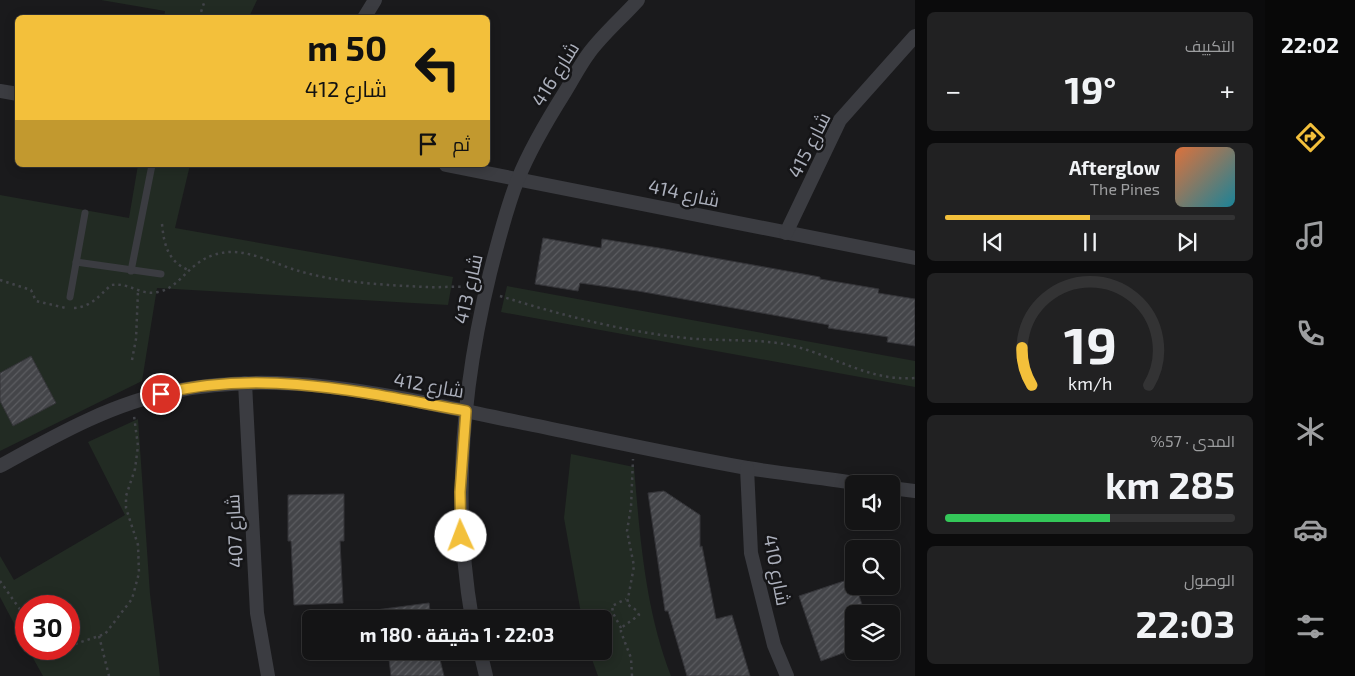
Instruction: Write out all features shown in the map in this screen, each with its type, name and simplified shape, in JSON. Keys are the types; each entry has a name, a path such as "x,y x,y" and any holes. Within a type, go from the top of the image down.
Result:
{"street":[{"path":"366,15 374,0"},
{"name":"شارع 416","path":"518,178 551,114 589,53 638,0"},
{"name":"شارع 415","path":"786,233 840,120 915,36"},
{"path":"0,90 15,93"},
{"name":"شارع 414","path":"457,167 915,258"},
{"name":"شارع 413","path":"470,610 464,572 460,492 466,411 479,321 499,237 518,178"},
{"name":"شارع 412","path":"0,466 87,420 131,402 176,390 246,383 287,382 325,386 466,411 747,468 845,482"},
{"name":"شارع 407","path":"246,383 257,613 268,676"},
{"name":"شارع 410","path":"747,468 751,553 774,646 788,676"},
{"path":"900,489 915,491"},
{"path":"482,660 486,676"}],"lane":[{"path":"131,271 152,167"},
{"path":"70,297 84,214"},
{"path":"76,262 161,274"}],"path":[{"path":"200,15 205,0"},
{"path":"162,224 164,242 169,255 177,266 188,270"},
{"path":"0,280 32,290 36,301 68,308 83,308 97,299 111,285 125,284 138,291 159,292 170,287 204,258 227,252 241,252 298,271 341,280 368,284 469,287"},
{"path":"132,360 136,339 138,291"},
{"path":"486,291 584,320 634,331 679,338 783,344 866,372 887,377 915,378"},
{"path":"80,642 105,634 132,599 139,573 138,545 126,508 126,496 135,469 138,446 131,402"},
{"path":"621,628 639,615 636,610 626,604 634,566 634,556 627,531 631,507 634,445"},
{"path":"0,581 15,602"},
{"path":"626,599 612,606 631,658 632,676"},
{"path":"99,636 108,676"}],"shaded area":[{"path":"101,0 257,0 250,15 164,15 165,11"},
{"path":"138,167 190,167 175,228 453,277 448,305 157,288 142,381 0,451 0,195 129,218"},
{"path":"507,286 915,361 915,387 501,312"},
{"path":"138,419 150,594 160,676 43,676 34,660 80,660 80,595 15,595 15,625 0,597 0,556 14,580 125,515 88,442"},
{"path":"571,454 634,467 641,546 649,599 662,651 671,676 598,676 592,660 612,660 612,610 580,610 564,518"}],"building":[{"path":"543,238 601,248 602,239 659,248 820,277 820,279 879,289 878,293 915,299 915,346 887,342 888,337 828,328 829,325 638,291 580,283 578,291 535,284"},
{"path":"31,356 56,403 13,426 0,401 0,373"},
{"path":"664,491 700,515 700,547 702,546 716,619 732,615 750,676 687,676 668,611 665,611 648,493"},
{"path":"344,494 344,541 340,541 343,603 294,605 291,541 288,541 288,495"},
{"path":"845,581 845,595 859,595 862,605 845,605 845,652 821,661 799,596"},
{"path":"429,603 430,610 376,610"},
{"path":"389,660 440,660 444,676 391,676"}],"route":[{"path":"161,394 176,390 246,383 287,382 325,386 466,411 460,492 461,536"}]}
